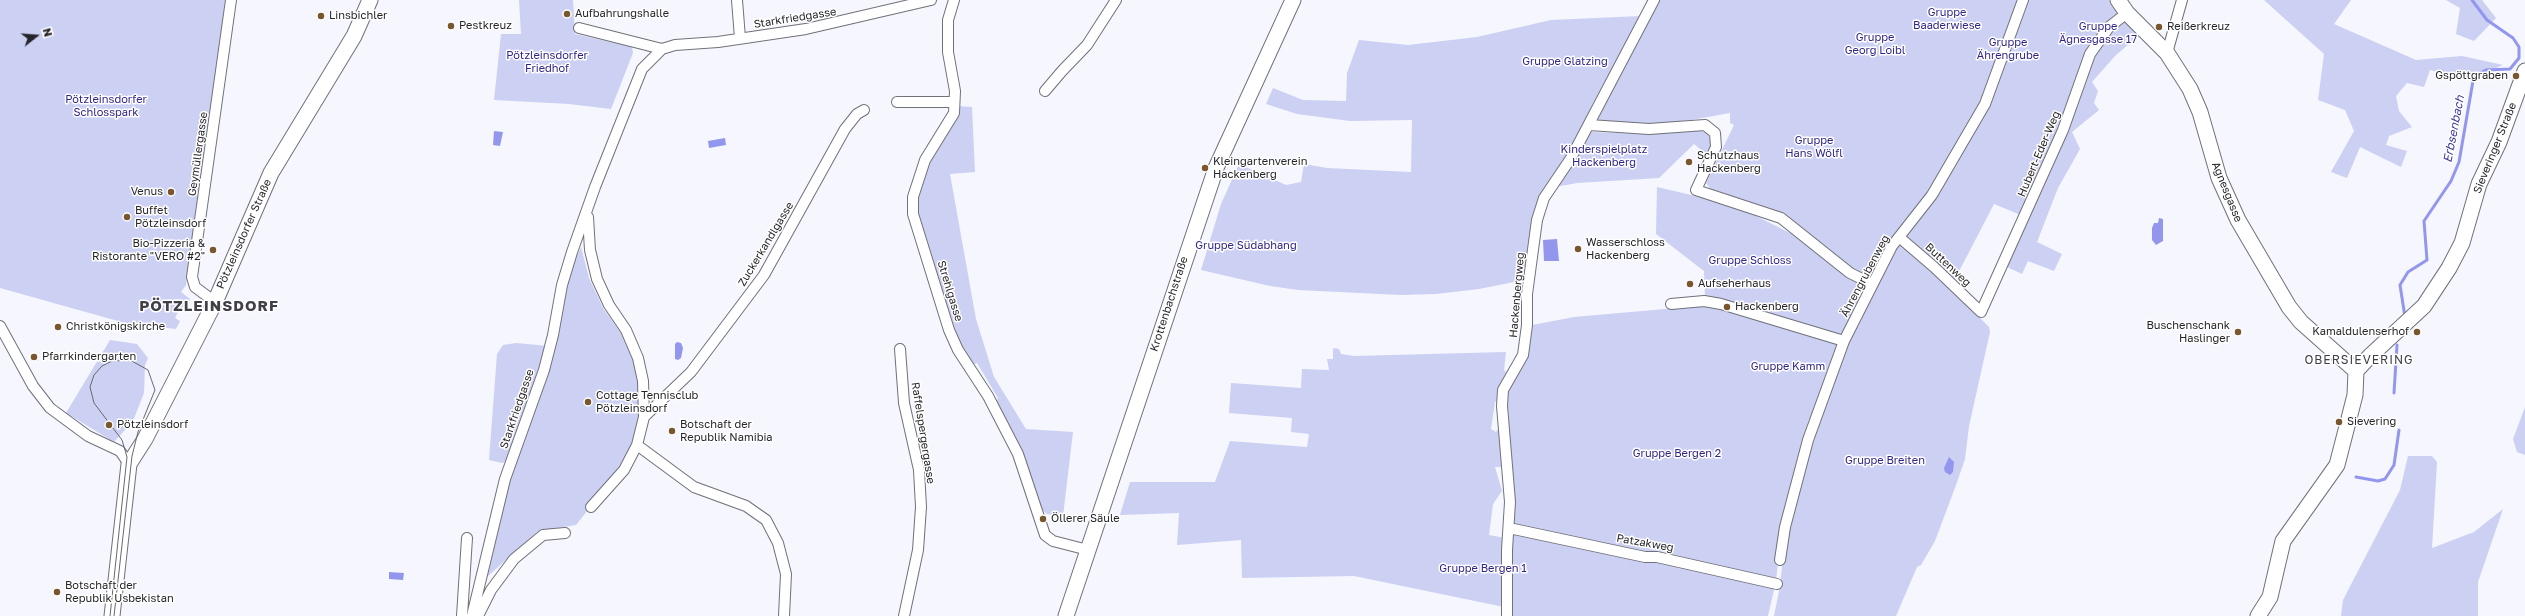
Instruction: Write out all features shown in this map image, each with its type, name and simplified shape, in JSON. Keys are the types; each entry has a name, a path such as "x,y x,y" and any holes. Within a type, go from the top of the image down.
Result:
{"main road":[{"name":"Pötzleinsdorfer Straße","path":"112,616 129,464 145,439 215,302 271,174 354,36 370,0"},
{"name":"Krottenbachstraße","path":"1066,616 1216,168 1293,0"},
{"name":"Agnesgasse","path":"2118,0 2127,13 2167,53 2193,96 2219,178 2238,220 2285,300 2300,322 2356,372"},
{"name":"Sieveringer Straße","path":"2356,372 2370,356 2424,306 2449,268 2462,243 2479,184 2499,142 2525,71"},
{"path":"2258,616 2270,597 2276,561 2283,541 2336,465 2355,395 2356,372"}],"street":[{"name":"Geymüllergasse","path":"215,302 195,287 192,277 231,0"},
{"path":"737,0 740,38"},
{"name":"Starkfriedgasse","path":"472,616 505,479 544,370 553,335 562,286 595,187 635,82 651,57 662,49 674,45 740,38 830,25 931,0"},
{"name":"Strehlgasse","path":"954,0 948,20 948,52 954,113 934,144 919,175 913,197 913,214 949,330 958,350 988,396 1018,454 1045,535 1053,541 1088,550"},
{"path":"1045,91 1068,64 1087,45 1116,0"},
{"name":"Hackenbergweg","path":"1507,616 1507,550 1509,528 1503,390 1522,356 1527,324 1527,294 1537,220 1544,198 1571,158 1654,0"},
{"name":"Ährengrubenweg","path":"1780,560 1785,527 1808,440 1844,341 1872,284 1899,237 1932,195 1985,104 2023,0"},
{"path":"2167,53 2182,0"},
{"name":"Hubert-Eder-Weg","path":"1980,312 2060,136 2090,54 2109,27 2127,13"},
{"name":"Starkfriedgasse","path":"579,28 662,49"},
{"path":"897,102 954,102"},
{"name":"Zuckerkandlgasse","path":"644,417 691,372 764,275 846,129 857,114 864,110"},
{"path":"1589,125 1649,129 1705,125 1715,133 1716,147 1696,190 1781,218 1850,273 1872,284"},
{"name":"Starkfriedgasse","path":"588,211 590,250 597,279 609,305 626,330 638,358 643,382 644,417 637,445 618,478 591,507"},
{"name":"Buttenweg","path":"1899,237 1934,267 1980,312"},
{"path":"1670,304 1704,301 1721,304 1844,341"},
{"path":"0,326 33,386 50,408 88,436 120,451 129,464"},
{"name":"Raffelspergergasse","path":"900,348 904,403 919,470 921,508 918,550 904,616"},
{"path":"637,445 694,487 746,506 766,520 778,543 786,574 784,616"},
{"name":"Patzakweg","path":"1509,528 1645,557 1657,557 1777,584"},
{"path":"478,616 491,590 514,559 543,535 565,533"},
{"path":"462,616 467,538"}],"green space":[{"name":"Pötzleinsdorfer Schlosspark","path":"0,0 225,0 218,68 186,285 181,292 190,299 185,311 179,310 175,318 180,321 176,329 125,323 0,288"},
{"name":"Pötzleinsdorfer Friedhof","path":"519,0 573,0 575,34 632,47 633,53 611,109 569,104 494,100 501,34 521,34"},
{"path":"1658,0 2109,0 2138,36 2115,56 2092,82 2098,91 2094,103 2099,110 2072,132 2080,149 2058,188 2037,242 2062,254 2054,271 2028,261 2022,274 2005,266 2023,216 1994,204 1954,281 1905,238 1943,170 1912,215 1845,333 1839,334 1705,296 1704,271 1656,234 1657,187 1734,205 1810,243 1777,212 1744,200 1722,196 1712,191 1706,183 1734,125 1730,123 1730,113 1674,123 1647,125 1599,121 1596,118"},
{"path":"2264,0 2351,0 2334,24 2416,60 2462,56 2503,65 2468,80 2430,70 2424,87 2407,83 2396,96 2399,111 2412,127 2389,136 2386,145 2407,151 2401,167 2360,147 2347,178 2331,172 2354,131 2345,110 2318,100 2324,54"},
{"path":"2446,0 2482,0 2496,18 2474,41 2456,34 2460,8"},
{"path":"1641,16 1593,103 1568,159 1536,205 1530,232 1524,280 1479,289 1436,294 1401,295 1298,290 1270,286 1201,270 1221,204 1239,164 1286,185 1301,182 1304,164 1327,168 1411,172 1412,120 1350,121 1297,114 1266,104 1273,88 1303,100 1346,101 1347,73 1359,40 1408,45 1477,37 1551,20"},
{"path":"958,106 972,107 975,172 950,174 976,319 994,377 1026,429 1073,432 1063,516 1047,514 1040,508 1024,455 995,404 998,398 977,363 970,366 956,342 915,215 916,199 923,169"},
{"name":"Kinderspielplatz Hackenberg","path":"1695,130 1706,132 1711,139 1712,147 1708,156 1694,144 1659,178 1577,183 1555,187 1591,132 1647,134"},
{"name":"Gruppe Breiten","path":"1900,244 1927,265 1989,327 1990,332 1969,426 1965,459 1935,541 1921,565 1917,567 1896,616 1774,616 1780,586 1785,536 1808,450 1845,348 1856,326 1858,327 1890,255"},
{"name":"Cottage Tennisclub Pötzleinsdorf","path":"581,247 589,278 603,308 623,336 634,362 638,386 640,419 635,442 611,481 576,525 538,531 487,577 505,492 554,353 567,278"},
{"path":"1710,305 1840,344 1812,420 1809,419 1804,435 1806,436 1780,526 1782,527 1776,581 1768,616 1507,616 1504,607 1354,576 1242,578 1241,540 1177,545 1179,513 1120,515 1130,482 1215,482 1230,441 1307,447 1309,434 1291,432 1292,418 1229,413 1231,383 1301,388 1302,369 1329,370 1327,359 1333,359 1333,348 1339,349 1341,354 1354,356 1506,352 1504,370 1506,372 1503,379 1500,399 1495,402 1491,429 1496,432 1501,426 1505,467 1495,467 1502,491 1493,504 1489,535 1505,538 1509,423 1507,393 1532,325 1574,317"},
{"path":"110,340 137,344 148,358 145,365 144,393 133,421 114,442 66,413"},
{"path":"516,343 548,346 508,460 502,463 489,460 497,354 503,345"},
{"path":"2525,407 2525,455 2517,452 2513,439"},
{"path":"2408,456 2432,456 2437,462 2432,548 2474,532 2503,509 2478,582 2478,616 2341,616 2343,600 2400,490"}],"water":[{"path":"494,131 503,132 500,146 493,145"},
{"path":"725,138 726,145 709,148 708,141"},
{"path":"2159,218 2163,219 2163,241 2156,245 2152,240 2152,228 2154,223 2158,223"},
{"path":"1557,239 1559,261 1544,261 1543,240"},
{"path":"677,342 681,343 683,348 681,358 678,360 675,359 675,344"},
{"path":"1949,457 1954,462 1953,472 1950,475 1945,472 1944,468"},
{"path":"389,572 404,573 403,580 389,579"}],"waterway":[{"name":"Erbsenbach","path":"2405,317 2400,285 2408,272 2427,260 2424,221 2451,181 2459,162 2473,81 2478,74 2486,70 2510,69 2519,58 2519,47 2513,38 2487,20 2472,0"},
{"name":"Erbsenbach","path":"2394,393 2397,345"},
{"name":"Erbsenbach","path":"2356,477 2378,481 2385,479 2394,465 2399,430"}],"tram line":[{"path":"110,616 127,457 122,440 94,403 90,387 94,375 102,366 112,361 130,360 148,370 155,390 138,432 132,456 114,616"}],"place":[{"name":"Aufbahrungshalle","path":"567,14"},
{"name":"Linsbichler","path":"321,16"},
{"name":"Pestkreuz","path":"451,26"},
{"name":"Reißerkreuz","path":"2159,27"},
{"name":"Gspöttgraben","path":"2516,76"},
{"name":"Schutzhaus Hackenberg","path":"1689,162"},
{"name":"Kleingartenverein Hackenberg","path":"1205,168"},
{"name":"Venus","path":"171,192"},
{"name":"Buffet Pötzleinsdorf","path":"127,217"},
{"name":"Wasserschloss Hackenberg","path":"1578,249"},
{"name":"Bio-Pizzeria & Ristorante \"VERO #2\"","path":"213,250"},
{"name":"Aufseherhaus","path":"1690,284"},
{"name":"Hackenberg","path":"1727,307"},
{"name":"Christkönigskirche","path":"58,327"},
{"name":"Buschenschank Haslinger","path":"2238,332"},
{"name":"Kamaldulenserhof","path":"2417,332"},
{"name":"Pfarrkindergarten","path":"34,357"},
{"name":"Cottage Tennisclub Pötzleinsdorf","path":"588,402"},
{"name":"Sievering","path":"2339,422"},
{"name":"Pötzleinsdorf","path":"109,425"},
{"name":"Botschaft der Republik Namibia","path":"672,431"},
{"name":"Öllerer Säule","path":"1043,519"},
{"name":"Botschaft der Republik Usbekistan","path":"57,592"}],"district":[{"name":"PÖTZLEINSDORF","path":"209,306"},
{"name":"OBERSIEVERING","path":"2359,360"}],"park label":[{"name":"Gruppe Baaderwiese","path":"1947,19"},
{"name":"Gruppe Ägnesgasse 17","path":"2098,33"},
{"name":"Gruppe Georg Loibl","path":"1875,44"},
{"name":"Gruppe Ährengrube","path":"2008,49"},
{"name":"Gruppe Glatzing","path":"1565,62"},
{"name":"Gruppe Hans Wölfl","path":"1814,147"},
{"name":"Gruppe Südabhang","path":"1246,246"},
{"name":"Gruppe Schloss","path":"1750,261"},
{"name":"Gruppe Kamm","path":"1788,367"},
{"name":"Gruppe Bergen 2","path":"1677,454"},
{"name":"Gruppe Bergen 1","path":"1483,569"}]}
